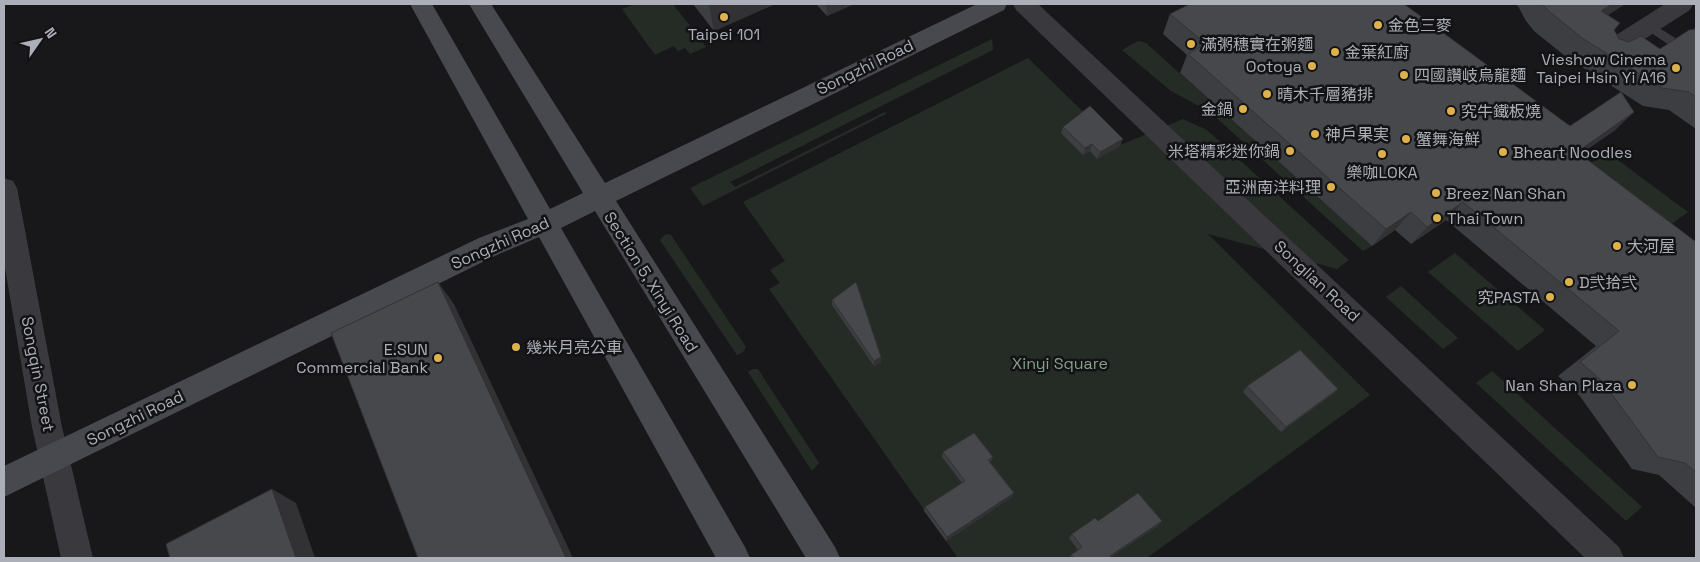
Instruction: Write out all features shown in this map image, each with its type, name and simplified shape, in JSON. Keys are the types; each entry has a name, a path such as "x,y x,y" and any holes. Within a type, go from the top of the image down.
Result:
{"main road":[{"path":"421,4 734,558"},
{"name":"Section 5, Xinyi Road","path":"480,4 598,197 824,558"},
{"name":"Songzhi Road","path":"4,482 489,246 546,223 996,4"}],"street":[{"name":"Songlian Road","path":"1024,4 1608,558"},
{"path":"1610,50 1682,4"},
{"name":"Songqin Street","path":"4,188 54,458 77,558"}],"lane":[{"path":"1648,25 1676,44"}],"green space":[{"path":"636,4 673,4 706,47 690,54 685,48 678,51 674,46 655,55 622,9"},
{"path":"992,39 993,50 730,182 735,187 885,112 886,114 703,206 690,188"},
{"path":"1138,41 1146,43 1372,246 1363,251 1210,112 1171,91 1122,50"},
{"name":"Xinyi Square","path":"1028,58 1118,146 1183,119 1207,130 1349,260 1337,269 1208,234 1370,395 1147,558 958,558 769,289 780,283 770,270 785,261 743,202"},
{"path":"1607,152 1688,212 1669,226 1588,165"},
{"path":"666,234 671,235 746,347 743,352 737,355 660,240"},
{"path":"1455,253 1545,330 1518,351 1428,272"},
{"path":"1401,286 1458,338 1443,349 1386,297"},
{"path":"758,369 819,463 812,471 748,372"},
{"path":"1492,371 1642,507 1626,521 1476,383"}],"building":[{"name":"Breez Nan Shan","path":"1190,4 1404,4 1570,126 1621,92 1634,112 1577,152 1696,242 1696,472 1685,463 1658,457 1602,381 1580,362 1619,331 1463,202 1427,227 1411,212 1386,229 1188,54 1206,44 1170,14"},
{"path":"1542,4 1612,4 1601,11 1620,23 1614,30 1619,39 1629,42 1641,36 1660,49 1689,30 1696,29 1696,97 1689,92 1662,88 1582,38"},
{"path":"1090,106 1123,139 1100,152 1092,144 1085,148 1063,127"},
{"path":"438,282 566,558 418,558 331,333"},
{"path":"856,282 881,357 874,361 832,300"},
{"path":"1300,350 1338,389 1286,427 1247,386"},
{"path":"974,433 993,457 988,460 1014,493 947,537 925,507 965,481 943,452"},
{"path":"272,489 296,558 170,558 166,544"},
{"path":"1138,493 1162,521 1110,556 1112,558 1074,558 1071,555 1082,547 1072,534 1095,518 1098,521"}],"place":[{"name":"Taipei 101","path":"724,17"},
{"name":"金色三麥","path":"1378,25"},
{"name":"滿粥穗實在粥麵","path":"1191,44"},
{"name":"金葉紅廚","path":"1335,52"},
{"name":"Ootoya","path":"1312,66"},
{"name":"Vieshow Cinema Taipei Hsin Yi A16","path":"1676,68"},
{"name":"四國讚岐烏龍麵","path":"1404,75"},
{"name":"晴木千層豬排","path":"1267,94"},
{"name":"金鍋","path":"1243,109"},
{"name":"究牛鐵板燒","path":"1451,111"},
{"name":"神戶果実","path":"1315,134"},
{"name":"蟹舞海鮮","path":"1406,139"},
{"name":"米塔精彩迷你鍋","path":"1290,151"},
{"name":"Bheart Noodles","path":"1503,152"},
{"name":"樂咖LOKA","path":"1382,154"},
{"name":"亞洲南洋料理","path":"1331,187"},
{"name":"Breez Nan Shan","path":"1436,193"},
{"name":"Thai Town","path":"1437,218"},
{"name":"大河屋","path":"1617,246"},
{"name":"D弐拾弐","path":"1569,282"},
{"name":"究PASTA","path":"1550,297"},
{"name":"幾米月亮公車","path":"516,347"},
{"name":"E.SUN Commercial Bank","path":"438,358"},
{"name":"Nan Shan Plaza","path":"1632,385"}]}
